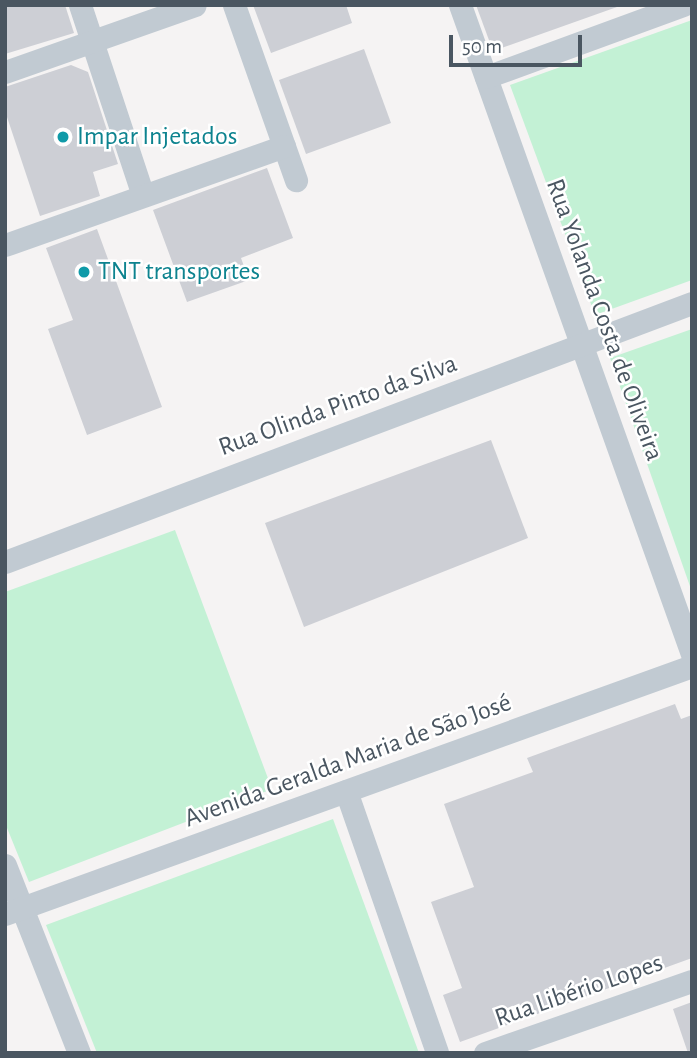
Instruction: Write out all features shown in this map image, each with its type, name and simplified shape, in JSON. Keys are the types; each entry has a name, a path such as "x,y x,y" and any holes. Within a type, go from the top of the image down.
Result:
{"street":[{"path":"80,5 143,195"},
{"path":"5,72 195,5"},
{"path":"234,5 296,180"},
{"name":"Rua Yolanda Costa de Oliveira","path":"460,5 584,344 692,654"},
{"path":"486,77 683,5"},
{"path":"5,245 284,146"},
{"name":"Rua Olinda Pinto da Silva","path":"5,562 692,303"},
{"name":"Avenida Geralda Maria de São José","path":"14,911 692,666"},
{"path":"346,791 437,1053"},
{"path":"5,865 14,911 79,1053"},
{"name":"Rua Libério Lopes","path":"485,1053 692,981"}],"green space":[{"path":"692,20 692,280 595,315 510,85"},
{"path":"692,329 692,592 610,358"},
{"path":"175,530 272,789 29,882 5,823 5,592"},
{"path":"333,819 419,1053 97,1053 46,925"}],"building":[{"path":"5,5 65,5 74,33 5,54"},
{"path":"253,5 346,5 352,23 271,53"},
{"path":"476,5 617,5 617,7 493,51"},
{"path":"364,49 391,123 306,154 279,80"},
{"name":"Impar Injetados","path":"71,65 88,72 118,164 93,172 100,196 40,216 5,111 5,87"},
{"path":"267,168 293,238 241,258 249,280 187,302 153,210"},
{"path":"97,229 162,407 87,435 48,329 73,320 46,248"},
{"path":"491,440 528,538 304,627 265,523"},
{"path":"675,704 681,719 692,715 692,958 460,1042 443,995 462,988 431,902 474,887 444,804 533,772 527,758"},
{"path":"692,1002 692,1053 688,1053 673,1009"}],"place":[{"name":"Impar Injetados","path":"63,137"},
{"name":"TNT transportes","path":"84,272"}]}
